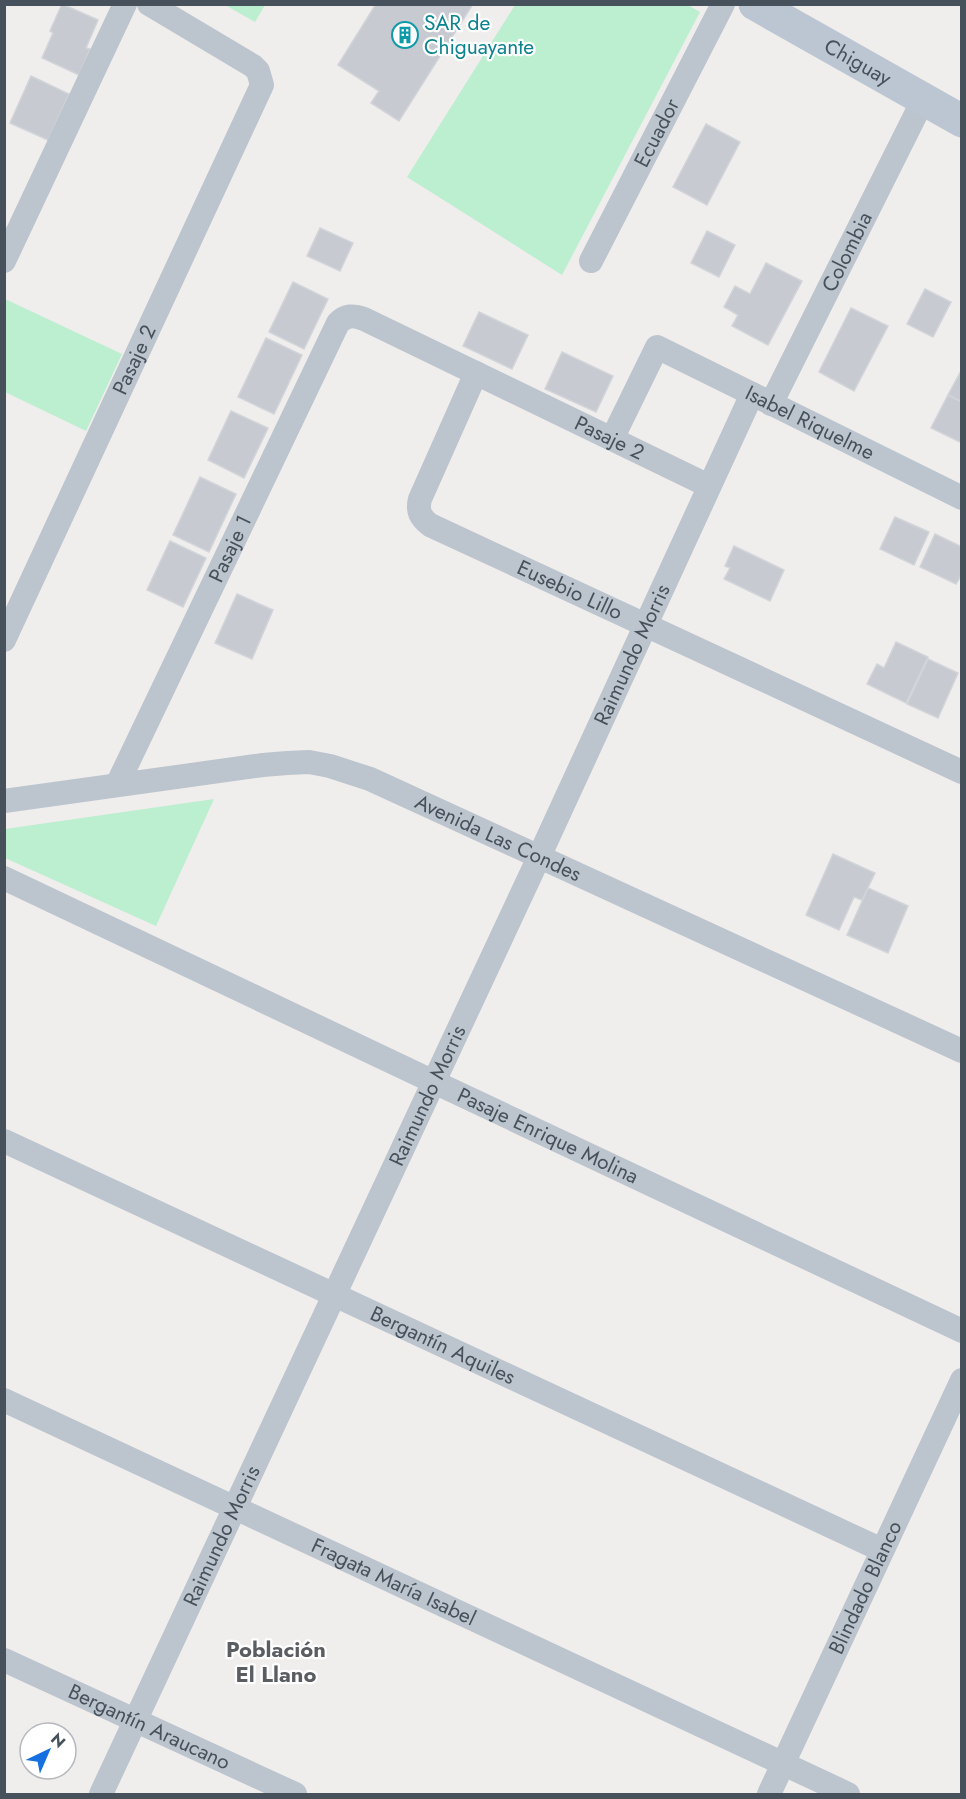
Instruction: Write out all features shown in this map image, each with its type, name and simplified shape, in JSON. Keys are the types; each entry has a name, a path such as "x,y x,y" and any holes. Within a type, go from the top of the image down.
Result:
{"street":[{"path":"4,261 125,4"},
{"name":"Pasaje 2","path":"4,640 262,85 258,71 253,66 149,4"},
{"name":"Ecuador","path":"591,261 723,4"},
{"name":"Chiguay","path":"764,7 962,121"},
{"name":"Colombia","path":"761,399 923,100"},
{"name":"Pasaje 2","path":"347,316 364,319 709,486"},
{"name":"Pasaje 1","path":"117,785 338,323 347,316"},
{"name":"Isabel Riquelme","path":"612,439 657,347 962,498"},
{"name":"Eusebio Lillo","path":"476,373 420,499 418,507 423,520 962,772"},
{"name":"Raimundo Morris","path":"101,1794 539,857 709,486 761,399"},
{"name":"Avenida Las Condes","path":"4,801 264,765 309,762 339,768 370,779 962,1051"},
{"name":"Pasaje Enrique Molina","path":"4,878 962,1331"},
{"name":"Bergantín Aquiles","path":"4,1141 882,1550"},
{"name":"Blindado Blanco","path":"769,1794 962,1380"},
{"name":"Fragata María Isabel","path":"4,1400 848,1794"},
{"name":"Bergantín Araucano","path":"4,1660 295,1794"}],"green space":[{"path":"225,5 265,5 255,22"},
{"path":"515,5 688,5 700,12 562,275 407,177"},
{"path":"5,299 122,354 86,431 5,392"},
{"path":"214,799 156,926 5,858 5,829"}],"building":[{"path":"62,4 98,20 86,48 90,49 79,75 42,58 53,33 50,31"},
{"name":"SAR de Chiguayante","path":"376,4 473,4 399,121 371,103 379,91 338,65"},
{"path":"31,76 69,94 48,140 10,123"},
{"path":"706,124 740,142 707,205 673,187"},
{"path":"320,228 353,243 340,271 307,256"},
{"path":"707,231 735,245 719,277 691,263"},
{"path":"766,263 802,281 768,345 732,326 738,315 724,307 735,286 750,294"},
{"path":"293,282 328,299 304,349 269,332"},
{"path":"925,289 951,302 933,337 907,324"},
{"path":"851,308 888,326 854,391 819,372"},
{"path":"479,312 528,335 512,369 463,346"},
{"path":"266,338 302,355 274,414 238,397"},
{"path":"562,352 613,376 596,412 545,389"},
{"path":"962,369 962,402 948,395"},
{"path":"948,395 962,402 962,443 931,428"},
{"path":"231,411 268,428 244,478 208,460"},
{"path":"200,477 236,494 209,552 173,535"},
{"path":"895,517 929,532 914,565 880,549"},
{"path":"935,534 962,547 962,574 956,584 920,567"},
{"path":"170,541 206,558 183,607 147,590"},
{"path":"734,546 784,570 770,601 724,579 730,568 725,566"},
{"path":"237,594 273,610 252,659 215,643"},
{"path":"896,642 928,657 906,703 867,684 877,664 884,668"},
{"path":"928,659 958,673 938,718 907,704"},
{"path":"833,854 875,873 862,900 854,897 839,930 806,915"},
{"path":"868,888 908,906 888,953 847,935"}],"place":[{"name":"SAR de Chiguayante","path":"405,35"}],"district":[{"name":"Población El Llano","path":"276,1662"}]}
